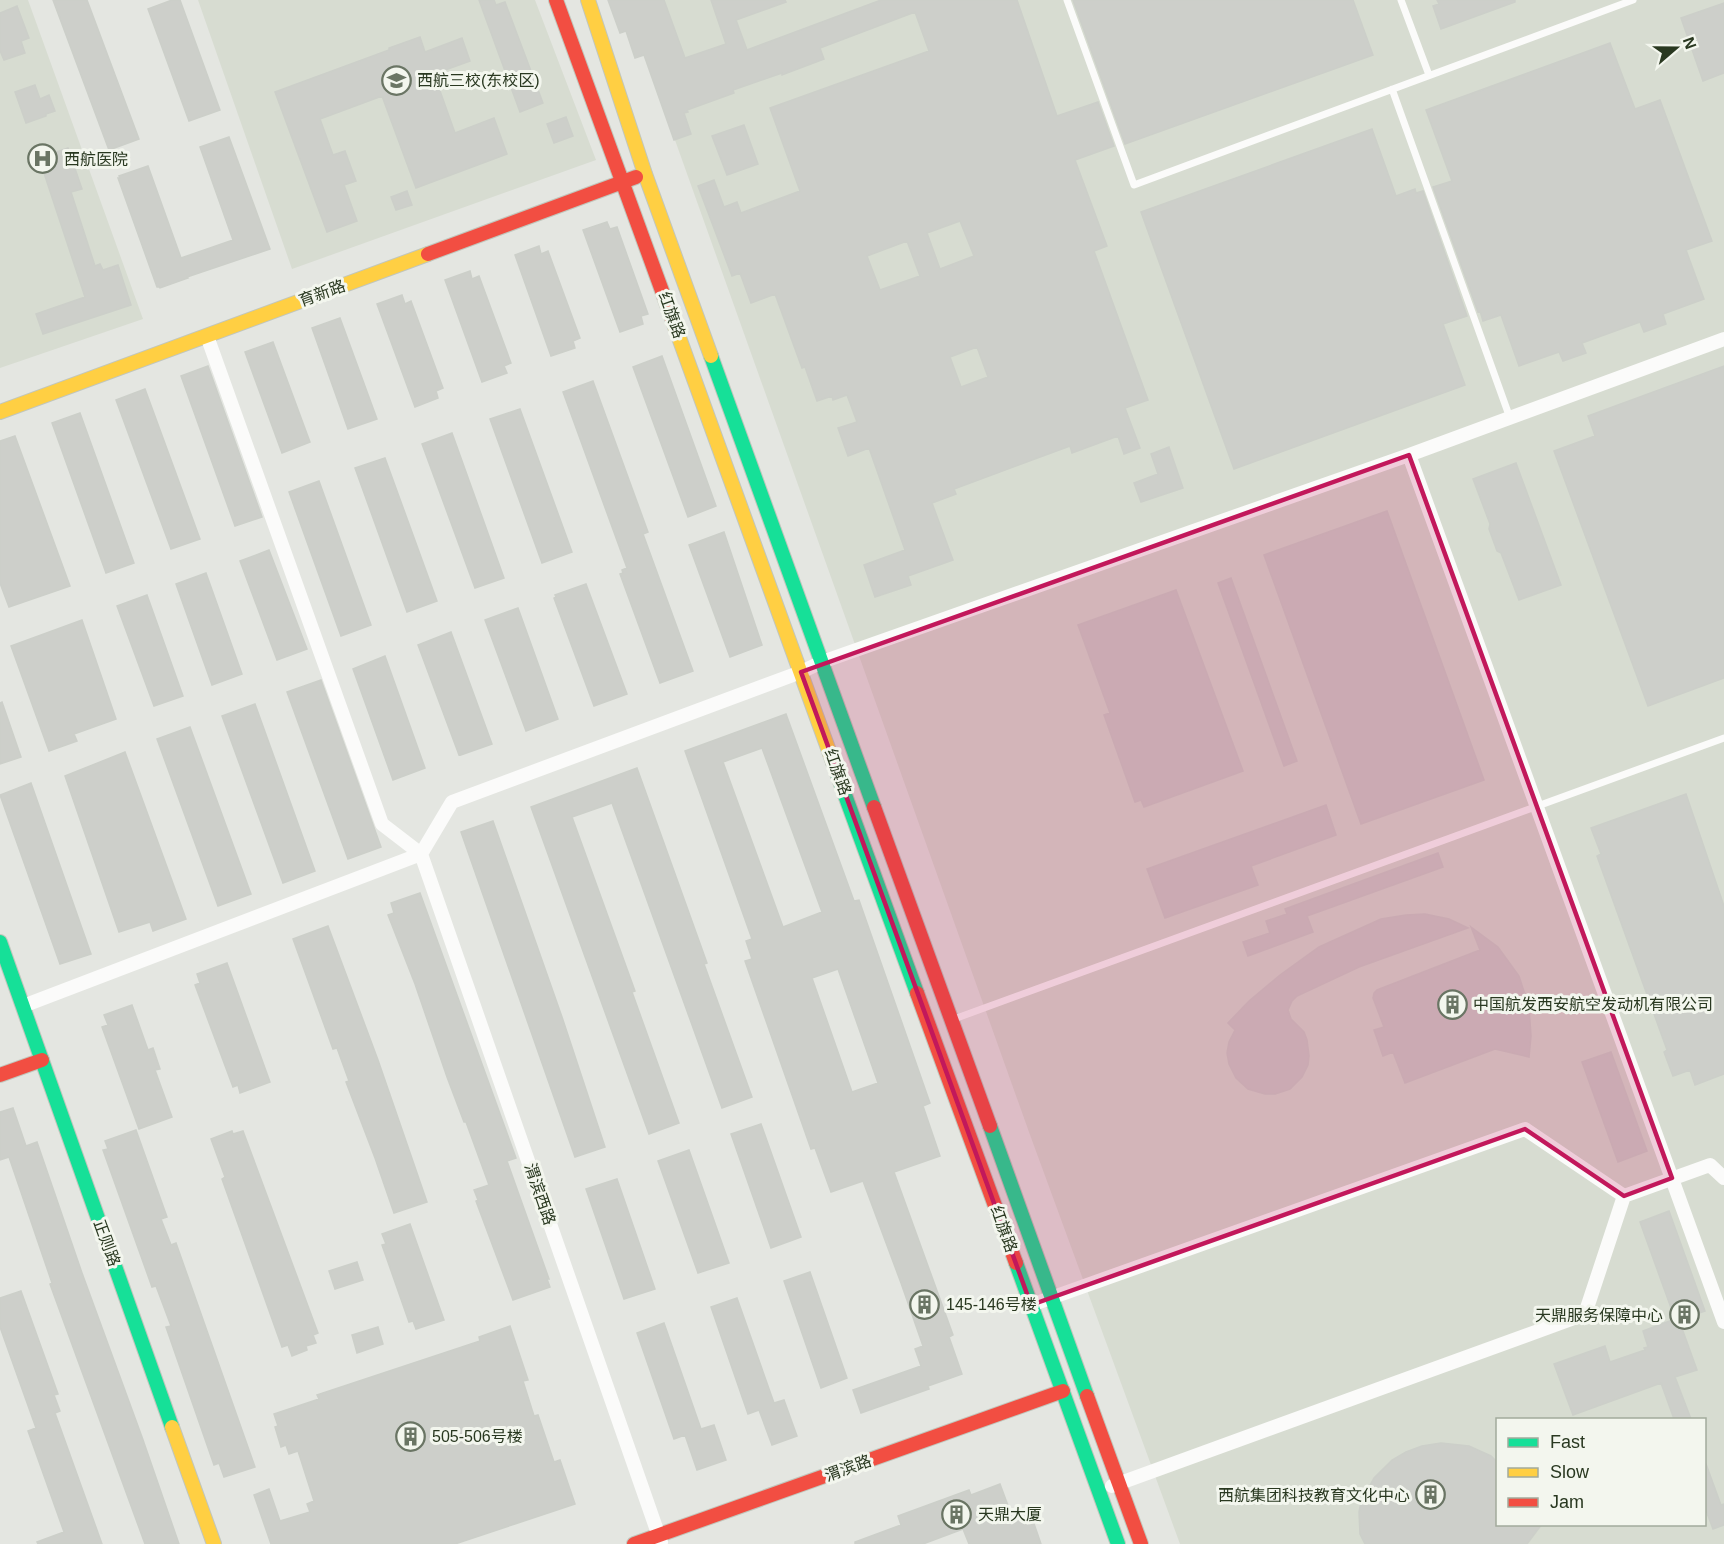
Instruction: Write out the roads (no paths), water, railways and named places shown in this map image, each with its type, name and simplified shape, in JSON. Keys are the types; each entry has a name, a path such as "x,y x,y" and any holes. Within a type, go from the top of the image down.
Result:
{"main road":[{"name":"红旗路","path":"556,0 1118,1544"},
{"name":"红旗路","path":"588,0 645,174 1142,1544"},
{"name":"育新路","path":"0,412 645,174"},
{"name":"正则路","path":"0,942 214,1544"},
{"path":"0,1075 42,1060"},
{"name":"渭滨路","path":"633,1544 660,1539 1063,1391"}],"street":[{"path":"207,336 382,824 421,854"},
{"path":"23,1006 421,854 452,802 801,672 822,662 1409,455 1724,339"},
{"path":"1409,455 1724,1322"},
{"name":"渭滨西路","path":"421,854 660,1539"},
{"path":"1031,1305 1525,1129 1624,1196"},
{"path":"1624,1196 1710,1165 1724,1178"},
{"path":"1099,1492 1119,1482 1585,1314 1624,1196"}],"lane":[{"path":"1067,0 1134,185 1631,0"},
{"path":"1401,0 1429,75"},
{"path":"1392,89 1510,418"},
{"path":"951,1020 1724,738"}],"place":[{"name":"西航三校(东校区)","path":"396,80"},
{"name":"西航医院","path":"43,159"},
{"name":"中国航发西安航空发动机有限公司","path":"1452,1004"},
{"name":"145-146号楼","path":"925,1304"},
{"name":"天鼎服务保障中心","path":"1684,1315"},
{"name":"505-506号楼","path":"411,1436"},
{"name":"西航集团科技教育文化中心","path":"1431,1495"},
{"name":"天鼎大厦","path":"957,1514"}]}
